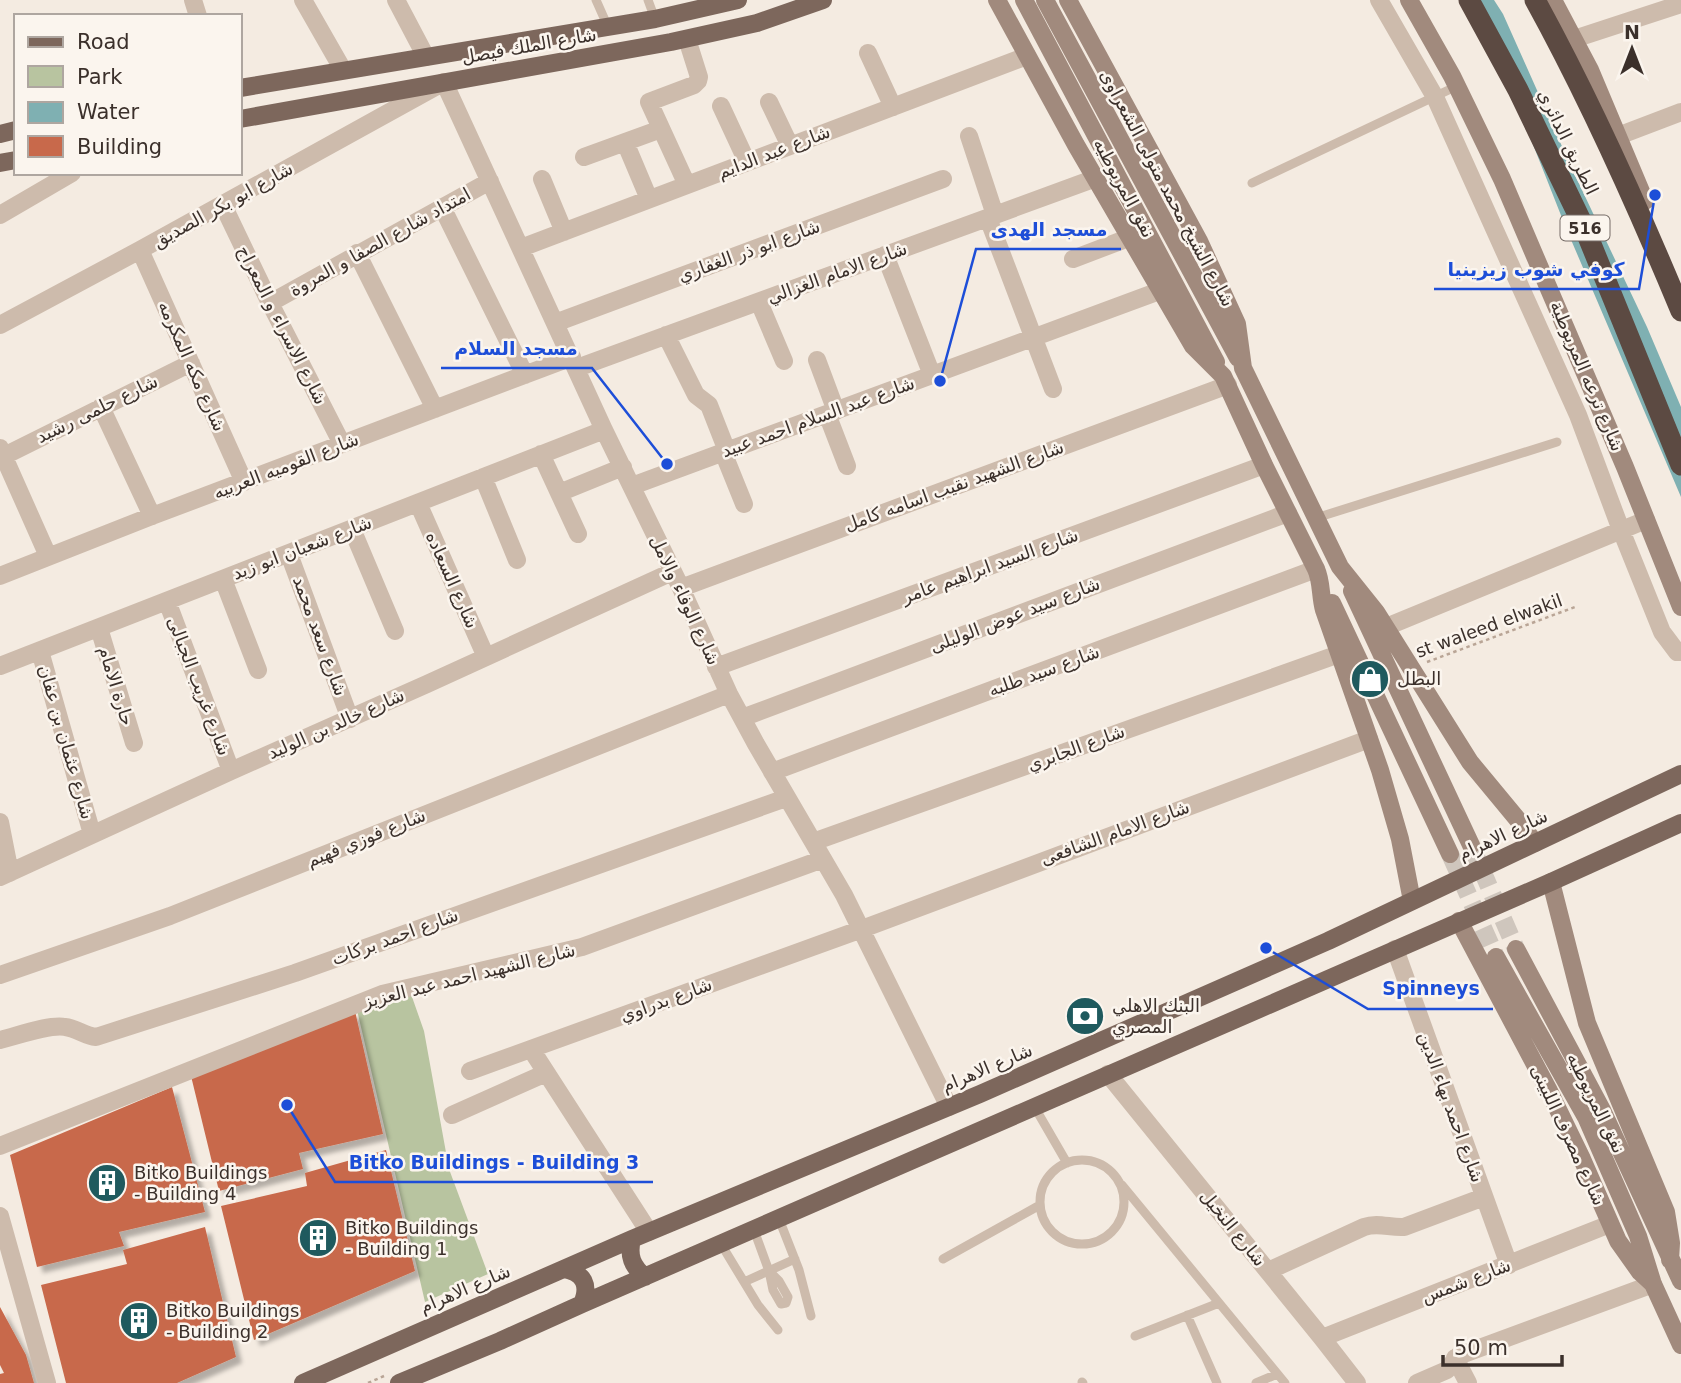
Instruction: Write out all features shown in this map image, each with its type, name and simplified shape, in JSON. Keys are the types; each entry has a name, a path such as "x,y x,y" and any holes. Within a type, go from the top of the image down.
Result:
{"highway":[{"name":"الطريق الدائري","path":"1469,0 1518,90 1584,228 1681,465"},
{"name":"الطريق الدائري","path":"1535,0 1565,55 1637,205 1681,311"}],"main road":[{"name":"شارع الملك فيصل","path":"242,88 608,27 665,12 738,0"},
{"name":"شارع الملك فيصل","path":"242,119 687,38 757,23 823,0"},
{"path":"997,0 1193,346 1226,380 1450,854"},
{"name":"نفق المريوطيه","path":"1024,0 1226,380"},
{"name":"نفق المريوطيه","path":"1045,0 1243,368"},
{"name":"شارع الشيخ محمد متولى الشعراوى","path":"1068,0 1199,241 1237,324 1243,368 1340,567 1386,627 1465,755 1535,843"},
{"name":"شارع ترعه المريوطية","path":"1409,0 1457,86 1502,179 1681,607"},
{"path":"1553,0 1590,70 1680,284"},
{"path":"1340,567 1471,845"},
{"path":"1318,573 1322,602 1380,770 1400,839 1412,901"},
{"name":"شارع الاهرام","path":"303,1383 632,1239 949,1107 1328,941 1681,775"},
{"path":"406,1382 1681,823"},
{"path":"1551,882 1587,1023 1666,1212 1681,1281"},
{"name":"شارع مصرف اللبينى","path":"1458,921 1548,1089 1582,1159 1609,1224 1629,1257 1653,1284 1681,1345"},
{"name":"نفق المريوطيه","path":"1516,949 1674,1248"},
{"name":"نفق المريوطيه","path":"1496,957 1586,1117 1638,1236 1653,1284"},
{"path":"632,1239 629,1250 631,1261 645,1277"},
{"path":"564,1269 581,1277 586,1295 582,1304"}],"street":[{"path":"303,0 343,70"},
{"path":"397,0 426,57"},
{"path":"1379,0 1434,97 1578,415 1662,632 1677,652 1681,652"},
{"path":"1574,39 1681,4"},
{"path":"687,38 698,81 694,85 649,102 687,185"},
{"path":"868,53 893,107"},
{"name":"شارع عبد الدايم","path":"521,248 1027,56"},
{"name":"شارع الوفاء والامل","path":"444,82 729,694 862,929 949,1107"},
{"name":"شارع ابو بكر الصديق","path":"0,325 444,82"},
{"path":"769,102 790,146"},
{"path":"721,106 747,162"},
{"path":"1618,136 1681,112"},
{"path":"584,157 661,129"},
{"path":"969,136 991,216 1053,389"},
{"path":"625,142 649,199"},
{"path":"0,215 69,175"},
{"name":"شارع الامام الغزالي","path":"574,362 666,335 1096,178"},
{"path":"542,179 564,232"},
{"name":"شارع ابو ذر الغفاري","path":"555,323 943,180"},
{"name":"امتداد شارع الصفا و المروة","path":"270,303 490,181"},
{"name":"شارع الاسراء و المعراج","path":"223,205 342,444"},
{"path":"442,207 525,375"},
{"path":"1073,259 1131,237"},
{"name":"شارع مكه المكرمه","path":"141,250 244,482"},
{"path":"357,253 435,409"},
{"path":"885,256 932,375"},
{"name":"شارع عبد السلام احمد عبيد","path":"632,486 1162,290"},
{"path":"759,302 784,361"},
{"path":"666,335 696,395 709,405 744,504"},
{"path":"817,360 846,466"},
{"name":"شارع القوميه العربيه","path":"0,576 525,375 574,362"},
{"name":"شارع حلمى رشيد","path":"2,452 191,363"},
{"name":"شارع الشهيد نقيب اسامه كامل","path":"681,588 1226,380"},
{"path":"102,407 152,516"},
{"name":"شارع شعبان ابو زيد","path":"0,666 604,430"},
{"path":"2,452 48,556"},
{"path":"541,454 578,534"},
{"name":"شارع السيد ابراهيم عامر","path":"716,667 1264,465"},
{"path":"559,493 623,467"},
{"path":"483,477 517,560"},
{"name":"شارع السعاده","path":"418,503 486,657"},
{"name":"شارع سيد عوض الوليلى","path":"742,718 1288,513"},
{"path":"1386,627 1646,520"},
{"path":"352,529 396,631"},
{"name":"شارع سعد محمد","path":"289,554 350,719"},
{"name":"شارع خالد بن الوليد","path":"5,875 672,572"},
{"name":"شارع سيد طلبه","path":"772,772 1318,573"},
{"path":"223,579 258,670"},
{"name":"شارع غريب الجبالى","path":"167,601 231,771"},
{"name":"حارة الامام","path":"99,628 134,743"},
{"name":"شارع عثمان بن عفان","path":"40,651 92,834"},
{"name":"شارع الجابري","path":"813,842 1339,654"},
{"name":"شارع فوزي فهيم","path":"0,975 170,916 729,694"},
{"name":"شارع الامام الشافعى","path":"862,929 1369,739"},
{"name":"شارع احمد بركات","path":"0,1040 64,1026 96,1037 308,968 786,798"},
{"path":"0,822 5,875"},
{"name":"شارع الشهيد احمد عبد العزيز","path":"0,1146 382,994 582,947 823,859"},
{"name":"شارع بدراوي","path":"470,1071 862,929"},
{"name":"شارع احمد بهاء الدين","path":"1395,949 1508,1265"},
{"path":"531,1049 649,1232"},
{"path":"452,1115 546,1073"},
{"name":"شارع النخيل","path":"1108,1074 1357,1383"},
{"path":"1268,1271 1364,1227 1380,1224 1404,1227 1484,1197"},
{"path":"0,1216 47,1383"},
{"name":"شارع شمس","path":"1322,1338 1609,1224"},
{"path":"1417,1383 1447,1370 1455,1358 1653,1284"},
{"path":"1455,1358 1468,1383"}],"lane":[{"path":"596,0 608,27"},
{"path":"648,0 665,12"},
{"path":"1252,183 1457,86"},
{"path":"1316,518 1558,442"},
{"path":"1034,1106 1068,1163"},
{"path":"1119,1181 1124,1201 1123,1211 1113,1230 1095,1242 1073,1243 1054,1233 1042,1216 1042,1187 1052,1172 1068,1163 1086,1160 1104,1167 1119,1181 1285,1383"},
{"path":"943,1259 1040,1205"},
{"path":"779,1219 804,1285 811,1316"},
{"path":"754,1230 769,1271"},
{"path":"721,1244 758,1305 778,1331"},
{"path":"744,1282 795,1259"},
{"path":"1135,1336 1219,1303"},
{"path":"1187,1315 1217,1383"},
{"path":"1256,1383 1277,1374"}],"path":[{"name":"st waleed elwakil","path":"1411,668 1575,607"},
{"path":"368,1375 372,1382"}],"green space":[{"path":"411,994 424,1031 449,1169 488,1274 425,1302 357,1010"}],"water":[{"path":"1462,0 1494,0 1503,14 1647,327 1681,407 1681,497 1566,228 1519,109"}],"building":[{"path":"355,1011 383,1134 299,1153 303,1169 219,1191 191,1076"},
{"name":"Bitko Buildings - Building 4","path":"172,1087 205,1212 119,1232 124,1246 37,1267 10,1155"},
{"name":"Bitko Buildings - Building 1","path":"386,1150 415,1271 254,1340 221,1206 307,1186 305,1173"},
{"name":"Bitko Buildings - Building 2","path":"205,1227 236,1357 177,1383 66,1383 41,1285 127,1264 123,1250"},
{"path":"0,1307 26,1355 34,1383 0,1383 0,1374 4,1373 0,1365"}],"tunnel":[{"path":"1471,845 1516,949"},
{"path":"1450,854 1496,957"}],"place":[{"name":"كوفي شوب زيزينيا","path":"1655,195"},
{"name":"مسجد الهدى","path":"940,381"},
{"name":"مسجد السلام","path":"667,464"},
{"name":"البطل","path":"1370,679"},
{"name":"Spinneys","path":"1266,948"},
{"name":"البنك الاهلي المصري","path":"1085,1016"},
{"name":"Bitko Buildings - Building 3","path":"287,1105"},
{"name":"Bitko Buildings - Building 4","path":"107,1183"},
{"name":"Bitko Buildings - Building 1","path":"318,1238"},
{"name":"Bitko Buildings - Building 2","path":"139,1321"}]}
